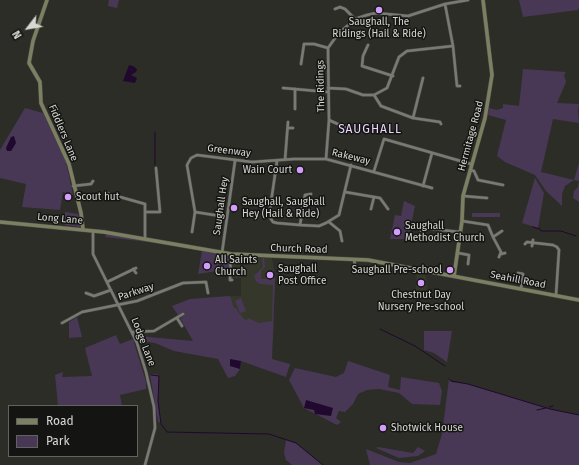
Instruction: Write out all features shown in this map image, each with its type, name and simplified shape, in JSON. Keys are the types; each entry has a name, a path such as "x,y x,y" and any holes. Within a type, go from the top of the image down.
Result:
{"street":[{"name":"Fiddlers Lane","path":"48,0 33,41 29,62 40,82 42,103 69,164 73,186 81,213 83,229"},
{"name":"The Ridings","path":"326,159 329,120 328,48 338,34 355,19 376,13 408,16 445,4 468,0"},
{"name":"Hermitage Road","path":"454,276 462,221 463,196 485,118 492,74 483,0"},
{"path":"445,4 453,46 457,86"},
{"path":"336,6 345,9 355,19"},
{"path":"300,62 304,44 314,44 328,48"},
{"path":"360,70 363,56 368,45"},
{"path":"328,88 346,89 363,95 374,95 387,88 393,76 399,57 407,51 453,46"},
{"path":"362,66 393,76"},
{"path":"414,118 423,78"},
{"path":"283,88 328,92"},
{"path":"295,89 295,109"},
{"path":"374,95 381,106 414,118 440,123 441,118"},
{"path":"329,120 356,131 354,136"},
{"path":"285,160 288,122"},
{"path":"288,128 293,128"},
{"path":"374,171 384,139 471,164"},
{"path":"423,186 432,153"},
{"name":"Greenway","path":"192,232 195,212 187,165 188,161 197,155 235,161 263,163 275,161"},
{"name":"Rakeway","path":"275,161 326,159 432,188"},
{"name":"Saughall Hey","path":"222,252 235,161"},
{"path":"275,161 269,216 273,222 319,226 329,222 340,213 349,168 351,165"},
{"path":"146,212 160,214 156,168"},
{"path":"470,170 474,171 478,180 503,185"},
{"path":"73,186 92,183 92,189"},
{"path":"345,192 380,198 388,209"},
{"path":"106,193 145,204 145,238"},
{"path":"300,225 304,195 311,194"},
{"path":"463,196 487,198"},
{"path":"370,209 375,197"},
{"path":"195,212 227,217"},
{"path":"462,221 488,225 500,255 505,253"},
{"name":"Long Lane","path":"0,222 83,229 119,234"},
{"path":"329,222 340,231 342,241"},
{"path":"421,233 422,226 460,232"},
{"name":"Lodge Lane","path":"93,231 93,254 132,332 144,364 156,417 154,432 145,465"},
{"path":"494,237 502,231"},
{"name":"Church Road","path":"119,234 231,254 379,262 454,276"},
{"path":"526,242 553,245 559,250 556,296"},
{"path":"458,253 469,255 468,264"},
{"path":"229,280 231,254"},
{"path":"354,260 356,269"},
{"path":"107,282 134,268 136,273"},
{"path":"518,273 523,274 521,289"},
{"name":"Seahill Road","path":"454,276 579,300"},
{"name":"Parkway","path":"62,323 82,312 120,306 183,283 206,282 208,293"},
{"path":"86,293 94,296 111,290"},
{"path":"132,332 154,331 183,314"},
{"path":"177,318 182,326"}],"shaded area":[{"path":"129,65 137,69 136,72 131,75 137,78 135,83 123,81"},
{"path":"14,136 16,143 11,151 7,151 6,148 11,137"},
{"path":"232,256 272,258 275,279 273,342 210,297 241,296 241,278 232,278"},
{"name":"Chestnut Day Nursery Pre-school","path":"417,271 426,273 427,291 420,292 420,297 415,296"},
{"path":"230,359 241,361 240,369 230,366"},
{"path":"306,400 333,408 331,416 315,414 314,410 304,408"}],"green space":[{"path":"109,0 119,0 117,8 108,6"},
{"path":"519,0 579,0 579,8 578,10 523,17"},
{"path":"523,69 566,72 564,75 566,82 557,103 579,104 579,123 553,119 541,172 574,180 565,186 562,194 562,206 546,191 535,175 505,162 497,156 506,120 488,115 489,108 497,110 503,108 503,104 519,106"},
{"path":"25,108 43,113 66,162 73,195 63,192 60,210 22,207 26,184 0,178 0,150"},
{"path":"579,163 579,181 574,180"},
{"path":"535,178 544,193 538,228 522,223"},
{"path":"579,181 579,202 573,198 574,191 578,187"},
{"path":"404,201 415,206 408,239 390,239 395,215 401,216"},
{"path":"65,212 78,214 81,226 65,225"},
{"path":"472,213 500,213 500,217 472,217"},
{"path":"106,235 120,235 165,244 105,237"},
{"path":"202,251 229,255 229,269 198,274"},
{"path":"264,258 265,267 261,271 261,279 274,279 272,258 275,279 272,359 290,364 286,377 241,361 240,369 235,376 228,378 218,359 174,351 155,343 137,340 138,336 193,341 180,318 184,316 182,313 178,315 172,306 190,299 230,296 234,308 236,308 246,321 248,318 259,323 272,321 273,285 260,284 256,281 254,276 263,267 262,259"},
{"path":"241,298 246,311 240,313 235,301"},
{"path":"77,317 82,337 69,338 69,322"},
{"path":"424,331 452,331 447,362 434,353 424,350"},
{"path":"116,335 120,344 133,339 146,382 146,389 120,395 122,405 58,405 55,375 63,372 62,377 92,376 85,348"},
{"path":"348,361 390,375 388,387 400,390 401,377 439,383 442,391 440,405 412,404 399,393 379,389 367,390 358,394 353,404 345,412 339,411 336,418 341,422 337,425 304,408 289,380 295,368 336,377 344,373"},
{"path":"156,374 159,376 158,401 161,424 158,421 150,375"},
{"path":"449,379 451,382 468,384 550,409 579,415 579,465 370,465 366,449 399,462 410,463 436,454 442,434"},
{"path":"286,440 296,443 323,465 292,465 286,460 284,453"},
{"path":"378,447 413,453 418,447 425,451 418,456 399,458 376,448"}],"waterway":[{"path":"155,132 155,165"},
{"path":"533,227 540,229 541,231 561,231 576,236"},
{"path":"380,329 415,346 445,366"},
{"path":"151,375 159,376 158,401 161,424 167,432 269,434 296,443 323,465"},
{"path":"449,379 451,381 468,384 550,409 579,415"},
{"path":"549,407 553,406"},
{"path":"537,410 546,408"}],"place":[{"name":"Saughall, The Ridings (Hail & Ride)","path":"379,10"},
{"name":"Wain Court","path":"300,170"},
{"name":"Scout hut","path":"68,197"},
{"name":"Saughall, Saughall Hey (Hail & Ride)","path":"234,208"},
{"name":"Saughall Methodist Church","path":"397,232"},
{"name":"All Saints Church","path":"207,266"},
{"name":"Saughall Pre-school","path":"450,270"},
{"name":"Saughall Post Office","path":"270,275"},
{"name":"Chestnut Day Nursery Pre-school","path":"421,283"},
{"name":"Shotwick House","path":"383,428"}],"district":[{"name":"SAUGHALL","path":"370,130"}]}
